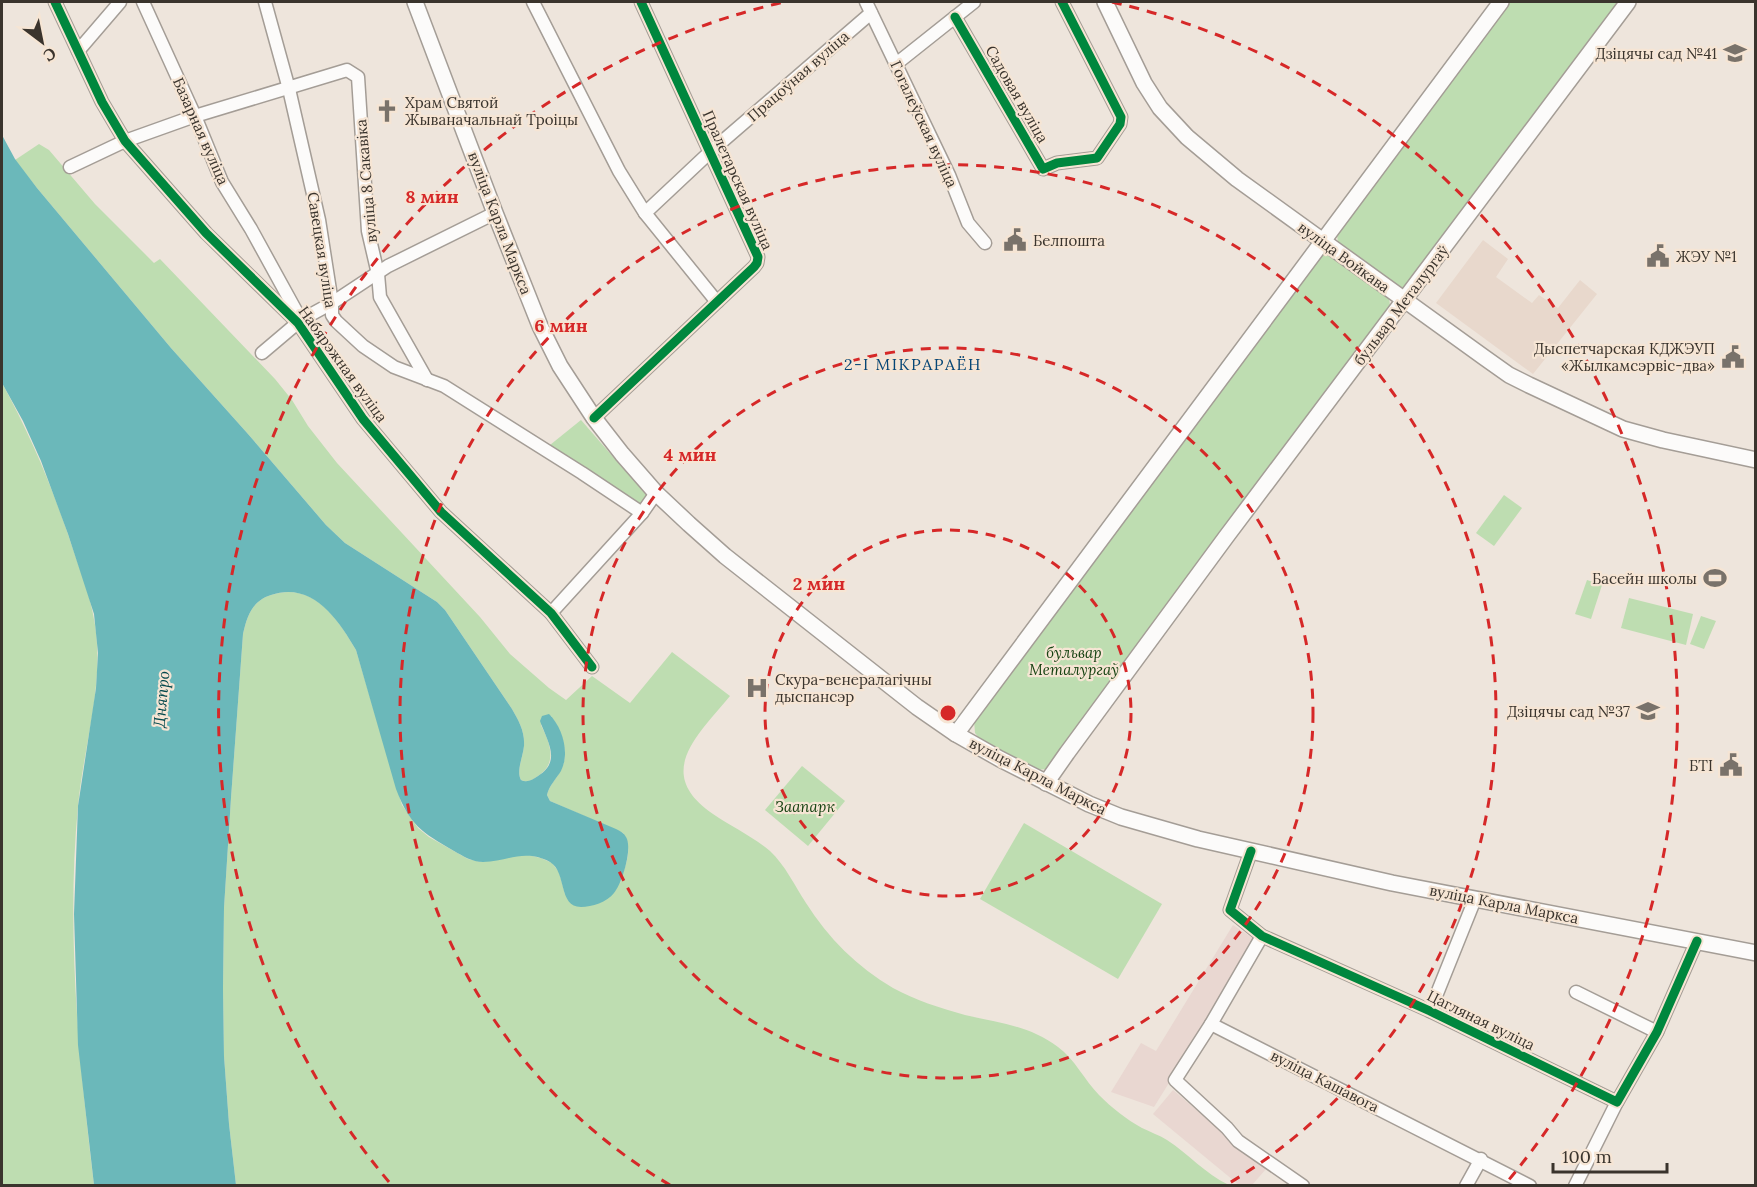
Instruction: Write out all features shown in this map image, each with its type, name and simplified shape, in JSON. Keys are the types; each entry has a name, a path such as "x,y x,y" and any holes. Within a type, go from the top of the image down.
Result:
{"main road":[{"name":"вуліца Карла Маркса","path":"415,2 540,326 560,366 594,418 622,454 689,524 725,556 917,707 956,734 1000,759 1120,818 1198,839 1392,883 1755,952"},
{"name":"вуліца Войкава","path":"1105,2 1144,83 1160,108 1177,128 1237,180 1509,375 1623,429 1755,460"},
{"path":"956,734 1502,2"},
{"name":"бульвар Металургаў","path":"1046,783 1226,537 1628,2"}],"street":[{"name":"Набярэжная вуліца","path":"55,2 102,102 125,141 206,232 300,322 363,420 403,468 441,512 551,613 592,667"},
{"path":"78,51 120,2"},
{"name":"Базарная вуліца","path":"143,2 195,116 222,182 251,230 300,322"},
{"name":"Савецкая вуліца","path":"265,2 289,89 319,220 332,315 336,321 363,346 394,367 444,387 642,513"},
{"path":"533,2 619,171 645,213 717,302"},
{"name":"Пралетарская вуліца","path":"594,418 753,267 758,257 641,2"},
{"path":"896,64 974,2"},
{"name":"Садовая вуліца","path":"956,17 1043,170 1057,163 1097,158 1120,124 1121,117 1062,2"},
{"name":"Працоўная вуліца","path":"645,213 869,7"},
{"name":"Гогалеўская вуліца","path":"869,7 949,175 968,223 986,243"},
{"name":"вуліца 8 Сакавіка","path":"289,89 347,70 358,76 368,231 378,274 380,297 427,380"},
{"path":"70,167 125,141 195,116 289,89"},
{"path":"262,353 300,322 388,266 495,213"},
{"path":"551,613 642,513 657,493"},
{"name":"Цагляная вуліца","path":"1251,851 1230,910 1262,936 1430,1011 1617,1102"},
{"path":"1430,1011 1475,899"},
{"path":"1262,936 1211,1024 1174,1080 1227,1128 1238,1141 1303,1185"},
{"path":"1575,1185 1617,1102 1657,1032 1697,941"},
{"path":"1576,992 1657,1032"},
{"name":"вуліца Кашавога","path":"1211,1024 1530,1185"},
{"path":"1466,1185 1481,1159"}],"shaded area":[{"path":"1483,240 1508,259 1496,277 1532,303 1539,295 1558,308 1580,280 1597,294 1533,374 1436,303"},
{"path":"1233,925 1257,941 1154,1107 1111,1092 1141,1043 1156,1051"},
{"path":"1173,1090 1266,1169 1252,1185 1239,1185 1153,1114"}],"green space":[{"path":"1507,2 1622,2 1404,288 1399,289 1338,244 1337,234"},
{"path":"39,144 49,150 95,204 154,263 160,259 275,379 337,463 480,617 510,654 549,688 566,700 592,676 630,703 672,652 730,696 705,725 687,754 684,769 686,784 695,799 713,814 770,851 785,869 824,928 855,961 893,988 919,1000 965,1015 1024,1029 1047,1040 1064,1052 1094,1089 1119,1113 1167,1140 1212,1175 1229,1185 236,1185 224,1056 224,908 243,634 249,615 259,601 271,595 286,592 299,593 312,598 341,626 356,650 402,805 418,828 429,837 468,859 481,862 528,855 541,858 552,863 559,872 565,894 620,883 628,857 628,844 623,833 550,801 548,792 561,770 565,756 564,742 551,716 541,725 549,746 548,765 534,779 521,780 519,768 524,741 519,722 445,610 437,602 345,543 326,525 171,348 15,160"},
{"name":"бульвар Металургаў","path":"1329,255 1389,297 1389,311 1048,769 1035,770 983,743 975,733 974,720 1320,257"},
{"path":"2,383 32,444 58,506 84,581 97,638 96,686 78,806 73,901 79,1044 94,1185 2,1185"},
{"path":"581,420 648,497 639,508 550,445"},
{"path":"1504,495 1522,508 1494,546 1476,533"},
{"path":"1587,580 1602,585 1591,619 1575,614"},
{"path":"1629,598 1693,614 1686,645 1621,628"},
{"path":"1701,616 1716,621 1704,649 1690,644"},
{"name":"Заапарк","path":"802,766 845,801 808,846 765,810"},
{"path":"1024,823 1162,904 1118,979 980,899"}],"water":[{"name":"Дняпро","path":"2,135 15,159 37,188 171,348 326,525 345,543 437,602 445,610 519,722 524,741 519,768 521,780 534,779 549,764 551,750 540,721 542,716 549,714 558,726 565,749 564,764 547,795 550,801 623,833 628,842 626,866 614,893 599,903 581,907 569,901 559,873 550,862 532,856 475,861 425,833 406,811 396,789 356,650 341,626 322,606 299,593 286,592 271,595 259,601 249,615 243,634 224,908 224,1056 236,1185 94,1185 78,1045 74,914 78,806 96,688 98,653 94,614 68,534 41,461 2,383"}],"cycle path":[{"path":"55,2 102,102 125,141 206,233 298,323 363,419 441,512 551,613 592,667"},
{"path":"594,418 754,267 758,257 641,2"},
{"path":"955,17 1043,169 1057,163 1097,158 1120,124 1121,117 1062,2"},
{"path":"1251,851 1230,910 1262,936 1430,1011 1617,1102 1657,1032 1697,941"}],"place":[{"name":"Дзіцячы сад №41","path":"1735,53"},
{"name":"Храм Святой Жываначальнай Троіцы","path":"387,111"},
{"name":"Белпошта","path":"1015,240"},
{"name":"ЖЭУ №1","path":"1658,256"},
{"name":"Дыспетчарская КДЖЭУП «Жылкамсэрвіс-два»","path":"1733,357"},
{"name":"Басейн школы","path":"1715,578"},
{"name":"Скура-венералагічны дыспансэр","path":"757,688"},
{"name":"Дзіцячы сад №37","path":"1648,711"},
{"name":"БТІ","path":"1731,765"}],"district":[{"name":"2-І МІКРАРАЁН","path":"913,364"}]}
